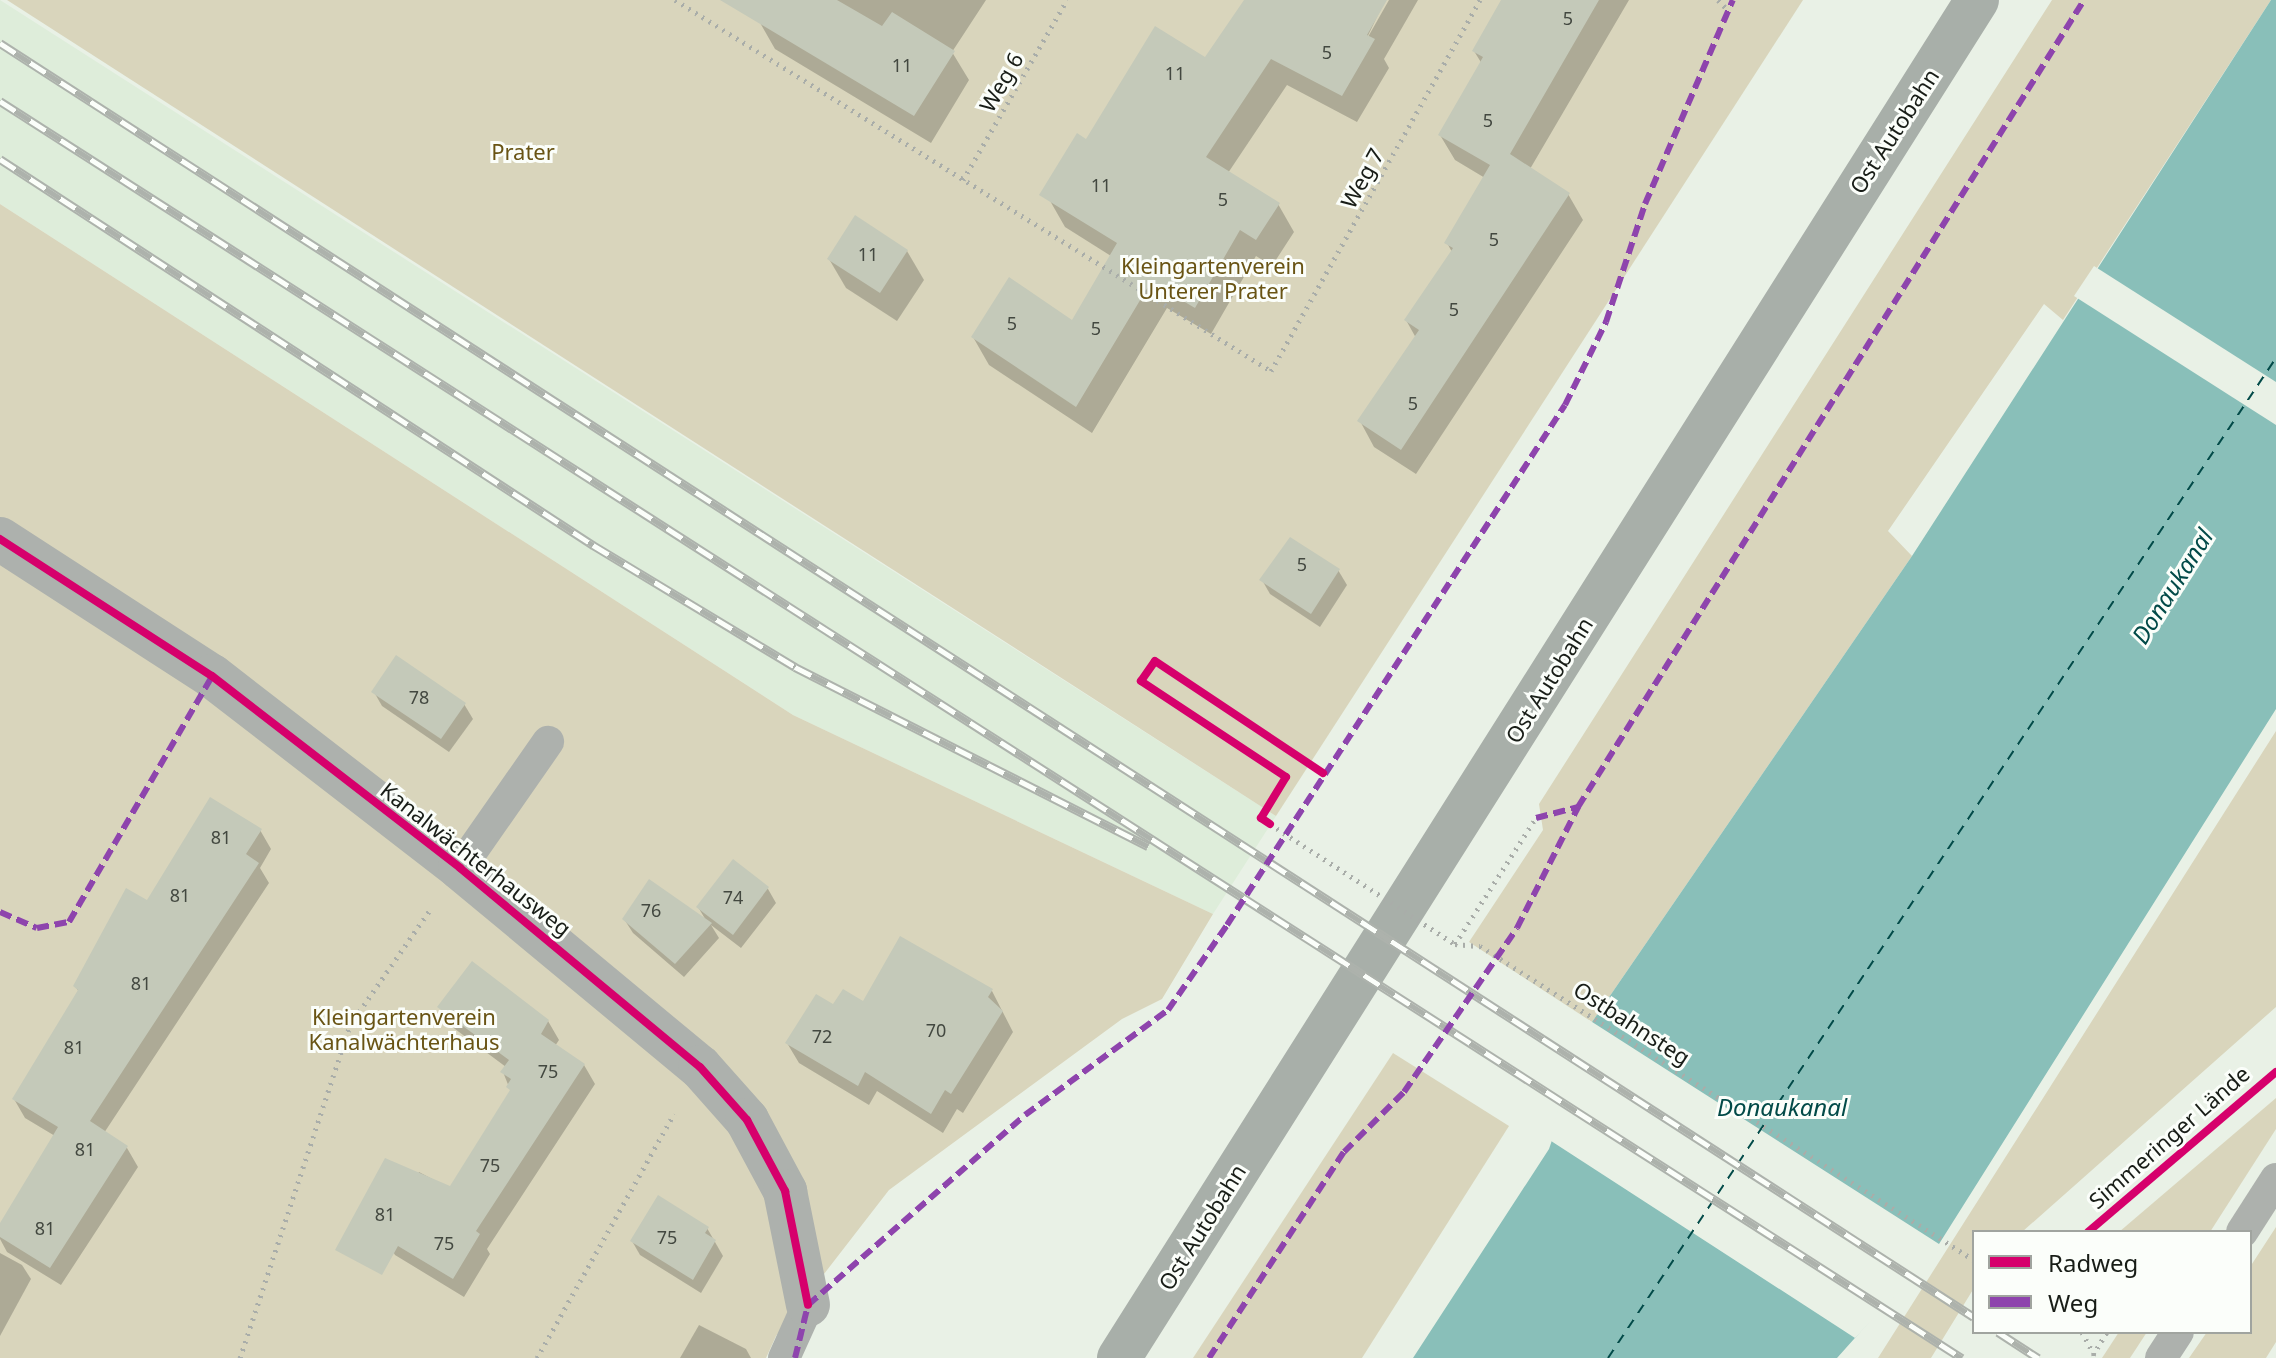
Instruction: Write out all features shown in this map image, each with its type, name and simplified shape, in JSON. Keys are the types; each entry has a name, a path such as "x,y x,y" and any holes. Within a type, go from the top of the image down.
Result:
{"highway":[{"name":"Ost Autobahn","path":"1119,1358 1977,0"}],"street":[{"name":"Kanalwächterhausweg","path":"0,539 212,676 460,868 700,1067 747,1120 785,1191 808,1305"}],"lane":[{"path":"460,868 548,742"},
{"path":"2243,1230 2276,1179"},
{"path":"784,1358 808,1305"},
{"path":"2161,1358 2177,1334"}],"path":[{"path":"675,0 963,180"},
{"path":"1718,0 1727,9"},
{"path":"1268,808 1261,818 1270,824"},
{"path":"1455,944 1536,818"},
{"path":"240,1358 350,1025 460,868"},
{"path":"537,1358 654,1150"},
{"path":"2083,1334 2094,1357"},
{"path":"2094,1357 2106,1334"}],"shaded area":[{"path":"0,0 1276,816 1213,914 793,715 0,204"}],"green space":[{"path":"7,0 1803,0 1276,816"},
{"path":"2052,0 2271,0 2063,320 2044,304 1888,531 1912,556 1592,1022 1469,942 1543,830 1539,804"},
{"name":"Kleingartenverein Kanalwächterhaus","path":"0,204 793,715 1213,914 1162,999 1122,1019 889,1190 776,1336 766,1358 0,1358"},
{"path":"2276,731 2276,1007 2024,1230 1972,1230 1972,1291 1931,1358 1878,1358"},
{"path":"1393,1053 1509,1126 1362,1358 1193,1358"},
{"path":"2276,1098 2276,1129 2211,1230 2121,1230"},
{"path":"2276,1227 2276,1342 2266,1358 2189,1358 2206,1334 2252,1334 2252,1264"},
{"path":"2118,1334 2146,1334 2130,1358 2102,1358"}],"water":[{"name":"Donaukanal","path":"2271,0 2276,0 2276,709 1939,1244 1837,1358 1413,1358 1549,1149 1592,1022 1912,556"}],"pier":[{"path":"2094,266 2276,382 2276,425 2074,296"},
{"path":"1589,1020 1943,1246 1855,1338 1548,1139"}],"building":[{"path":"720,0 837,0 882,26 892,12 955,51 914,116"},
{"path":"1244,0 1387,0 1367,35 1375,39 1342,96 1271,59 1206,157 1280,203 1256,240 1240,230 1195,308 1151,282 1076,407 971,337 1009,277 1072,320 1117,243 1039,195 1077,133 1086,139 1155,26 1205,57"},
{"path":"1501,0 1599,0 1510,154 1570,193 1401,450 1357,421 1419,330 1404,320 1453,248 1444,243 1490,165 1438,135 1483,57 1472,51"},
{"path":"855,215 908,250 880,293 827,259"},
{"path":"1290,537 1340,569 1311,614 1259,580"},
{"path":"396,655 466,703 441,739 371,692"},
{"path":"210,797 262,829 246,854 259,863 90,1121 128,1146 50,1268 0,1237 0,1223 58,1127 12,1099 78,990 73,986 126,888 147,900"},
{"path":"733,859 769,887 733,935 696,907"},
{"path":"649,879 712,923 675,964 622,919"},
{"path":"900,936 993,989 988,997 1003,1011 951,1094 945,1090 931,1114 865,1072 858,1086 785,1043 816,994 833,1004 843,989 863,1001"},
{"path":"472,961 549,1020 541,1034 585,1064 476,1231 480,1234 453,1279 398,1246 382,1275 335,1250 385,1158 450,1186 510,1090 506,1087 511,1079 500,1072 509,1060 437,1007"},
{"path":"658,1195 709,1227 705,1233 716,1240 693,1280 630,1241"}],"ferry route":[{"path":"1608,1358 2276,358"}],"railway":[{"path":"0,43 1972,1316"},
{"path":"0,101 1962,1358"},
{"path":"0,159 593,545 795,667 1148,846"},
{"path":"2001,1334 2038,1358"}],"marked path":[{"path":"795,1358 808,1305 1025,1115 1168,1010 1227,925 1565,405 1606,322 1645,204 1733,0"},
{"path":"1209,1358 1344,1152 1404,1092 1517,928 1578,807 2084,0"},
{"path":"0,912 37,928 69,922 212,676"},
{"path":"1536,818 1578,807"}],"cycle path":[{"path":"0,539 212,676 460,868 700,1067 747,1120 785,1191 808,1305"},
{"path":"1270,824 1261,818 1286,777 1141,681 1155,661 1323,773"},
{"name":"Simmeringer Lände","path":"2090,1230 2276,1072"}],"park label":[{"name":"Prater","path":"523,152"},
{"name":"Kleingartenverein Unterer Prater","path":"1213,278"}]}
